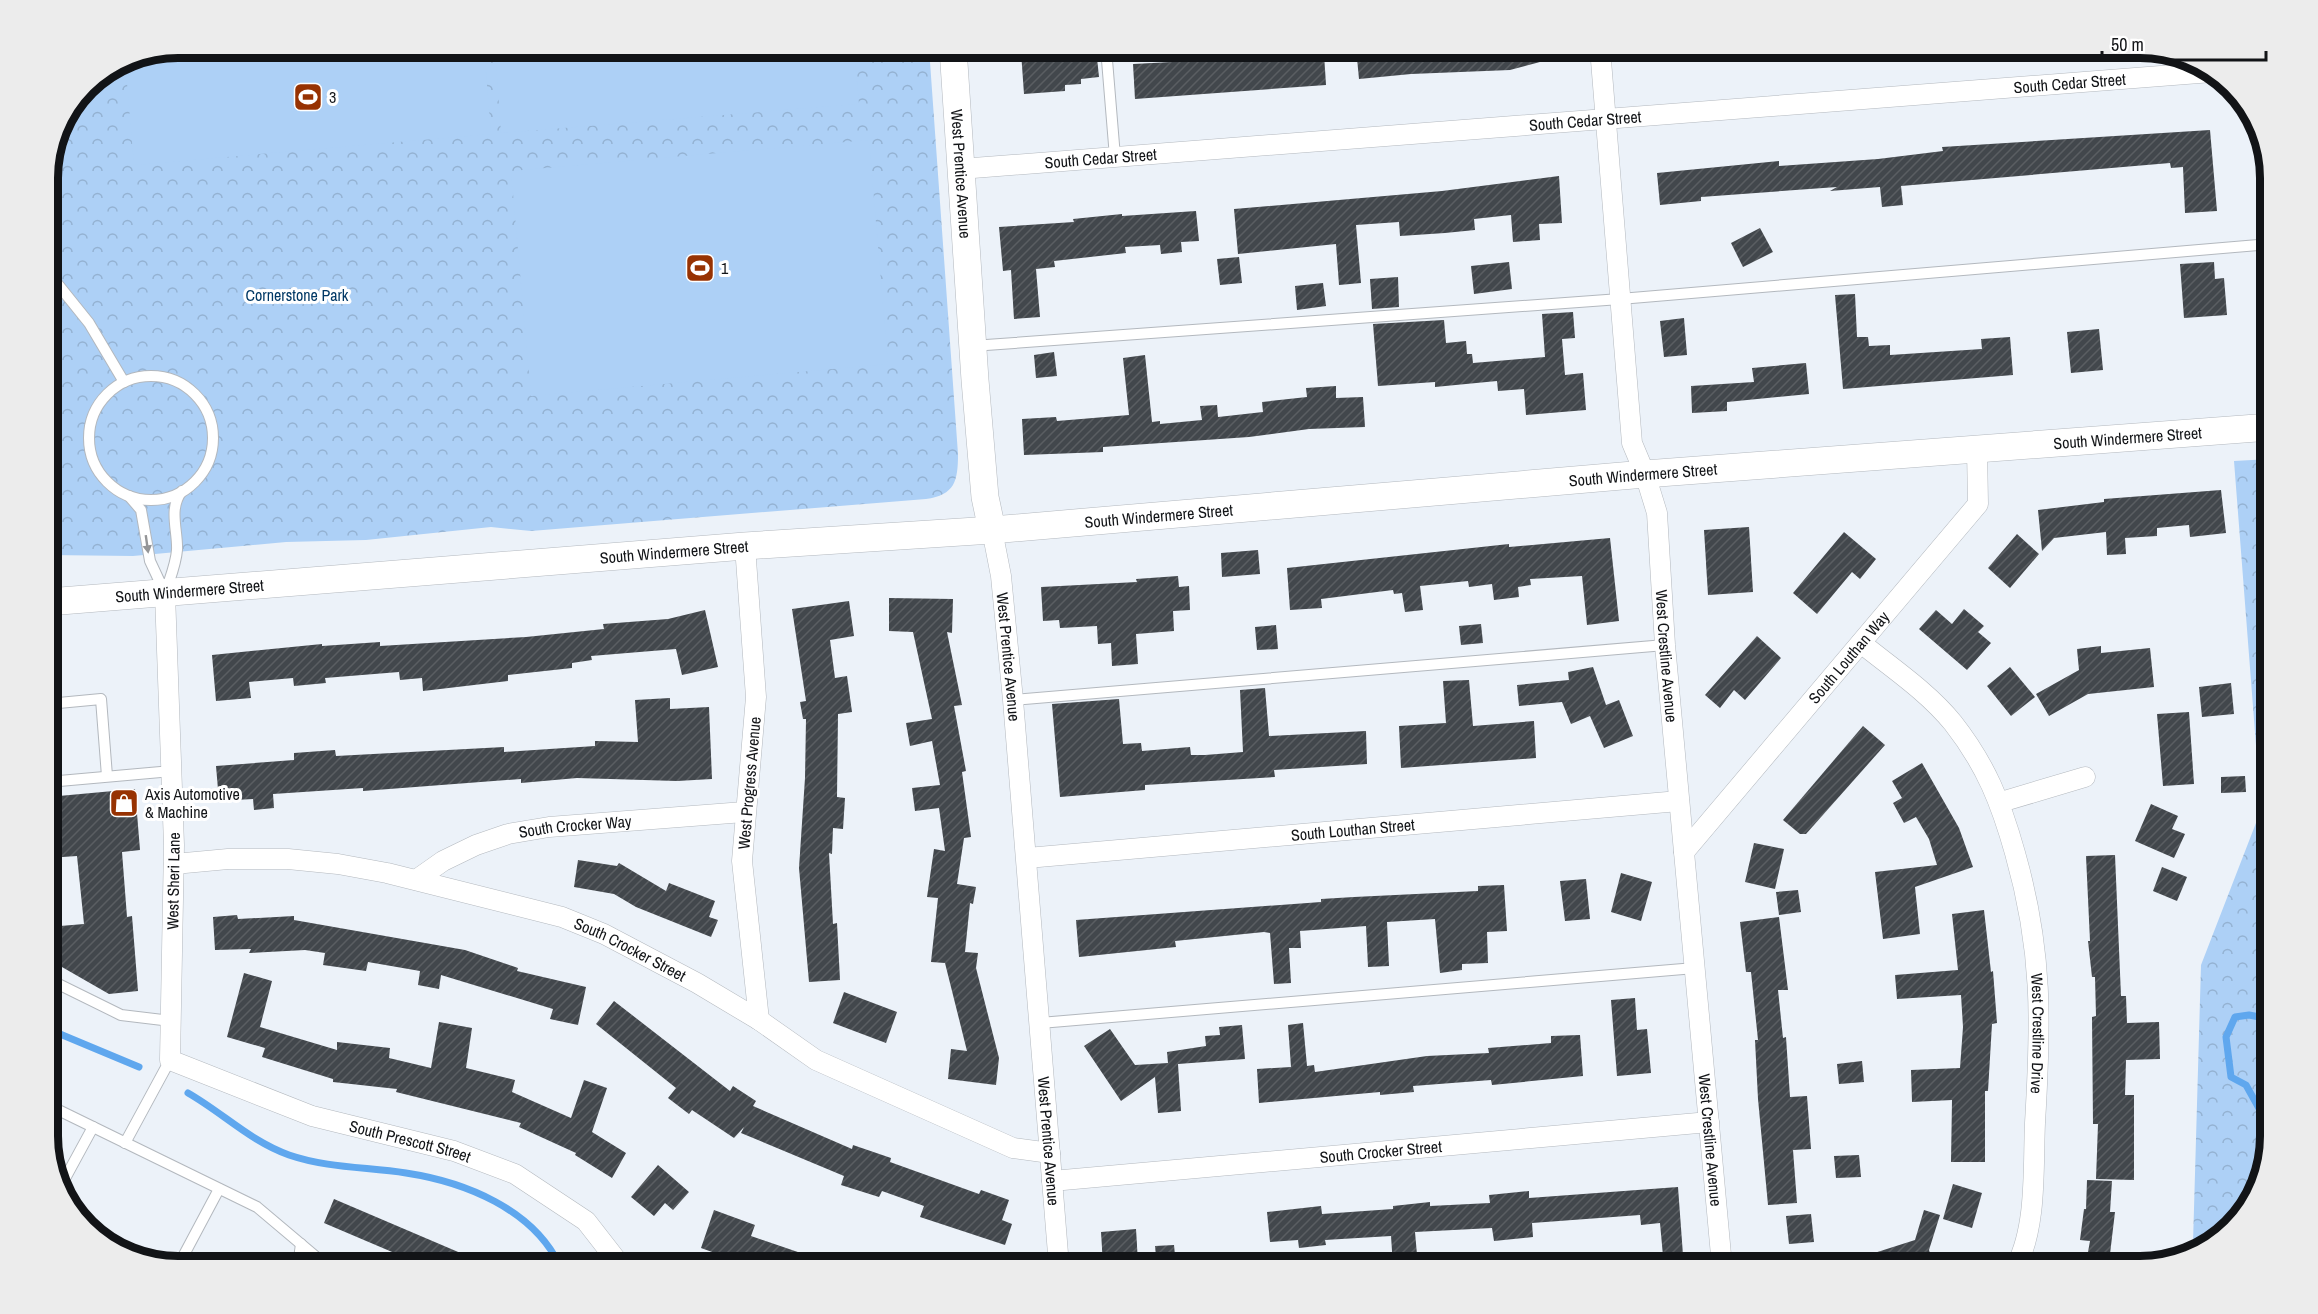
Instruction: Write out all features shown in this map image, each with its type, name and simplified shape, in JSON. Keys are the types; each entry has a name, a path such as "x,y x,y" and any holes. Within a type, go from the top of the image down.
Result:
{"street":[{"name":"West Prentice Avenue","path":"954,58 972,346 985,497 1001,576 1013,700 1058,1256"},
{"name":"West Crestline Avenue","path":"1601,58 1632,443 1645,474 1657,513 1665,645 1721,1256"},
{"name":"South Cedar Street","path":"960,169 1606,121 2197,73"},
{"name":"South Windermere Street","path":"59,601 745,546 992,530 1645,474 2259,428"},
{"name":"South Louthan Way","path":"1684,852 1978,504 1977,449"},
{"name":"West Progress Avenue","path":"745,546 756,697 753,749 744,812 742,861 745,910 759,1020"},
{"name":"West Sheri Lane","path":"165,594 174,864 170,1060"},
{"name":"West Crestline Drive","path":"1861,643 1922,692 1952,722 1974,751 2001,802 2028,896 2036,941 2041,996 2029,1233 2020,1256"},
{"path":"2001,802 2085,777"},
{"name":"South Louthan Street","path":"1027,858 1679,801"},
{"name":"South Crocker Way","path":"416,880 443,861 476,844 508,834 549,827 744,812"},
{"name":"South Crocker Street","path":"174,864 228,859 288,859 338,864 416,880 562,917 604,934 697,983 759,1020 816,1060 1013,1148 1050,1153"},
{"name":"South Prescott Street","path":"170,1060 312,1116 454,1151 515,1174 586,1221 613,1256"},
{"name":"South Crocker Street","path":"1052,1181 1709,1122"}],"lane":[{"path":"1107,58 1115,157"},
{"path":"972,346 1620,299 2259,245"},
{"path":"59,286 89,323 124,382"},
{"path":"144,376 176,381 194,394 207,413 212,436 209,457 199,476 182,491 174,507 176,559 165,594 150,561 141,510 129,496 102,476 91,455 89,442 89,431 96,408 113,388 144,376"},
{"path":"129,496 150,500 182,491"},
{"path":"1013,700 1665,645"},
{"path":"59,704 101,699 107,776"},
{"path":"59,781 172,771"},
{"path":"1040,1023 1695,968"},
{"path":"59,984 121,1015 171,1021"},
{"path":"125,1143 170,1060"},
{"path":"59,1111 257,1207 315,1256"},
{"path":"66,1177 93,1127"},
{"path":"183,1256 219,1189"},
{"path":"299,1256 301,1244"}],"green space":[{"name":"Cornerstone Park","path":"178,58 930,58 958,454 956,479 949,490 943,494 926,499 531,531 491,527 366,540 286,542 133,556 59,555 59,170 68,132 83,105 99,88 118,75 147,63"},
{"name":"3","path":"178,58 485,58 491,134 134,165 126,71 147,63"},
{"path":"496,58 855,58 859,104 501,133"},
{"name":"1","path":"869,140 888,364 531,396 511,171"},
{"path":"2259,460 2260,792 2234,461"},
{"path":"2260,813 2260,1136 2258,1151 2250,1182 2235,1209 2213,1231 2193,1242 2201,965"}],"building":[{"path":"1021,58 1097,58 1099,77 1081,79 1081,84 1065,85 1065,91 1024,94"},
{"path":"1248,58 1324,58 1326,85 1135,99 1133,64"},
{"path":"1357,58 1555,58 1510,70 1411,74 1359,79"},
{"path":"2210,130 2217,211 2185,213 2183,167 2171,168 2170,163 1901,186 1903,205 1882,207 1880,187 1830,191 1837,187 1701,197 1701,201 1660,205 1657,173 1779,161 1779,166 1878,159 1943,151 1942,147"},
{"path":"1559,176 1562,223 1539,224 1540,240 1513,242 1511,215 1474,219 1475,230 1400,236 1399,222 1356,225 1361,283 1339,285 1336,244 1238,254 1234,209 1442,191"},
{"path":"1196,211 1199,241 1181,242 1182,252 1161,254 1160,245 1125,247 1126,253 1054,261 1055,267 1036,269 1040,317 1014,319 1011,270 1003,271 999,227 1074,222 1073,219 1122,214 1122,216"},
{"path":"1760,228 1773,252 1743,267 1731,243"},
{"path":"1239,257 1242,283 1220,285 1217,259"},
{"path":"1509,262 1512,289 1474,294 1471,266"},
{"path":"2214,262 2215,279 2224,278 2227,315 2184,318 2180,264"},
{"path":"1398,277 1399,307 1372,309 1370,279"},
{"path":"1323,283 1326,306 1297,310 1295,286"},
{"path":"1855,294 1857,337 1868,337 1869,346 1890,345 1890,355 1982,349 1981,339 2010,337 2013,375 1843,389 1835,295"},
{"path":"1573,312 1575,338 1562,339 1565,375 1583,373 1586,410 1526,415 1524,389 1498,391 1497,381 1435,387 1435,382 1378,386 1373,324 1444,320 1446,343 1466,341 1467,354 1472,354 1473,363 1545,357 1542,314"},
{"path":"1684,318 1687,355 1664,357 1660,321"},
{"path":"2099,329 2103,370 2071,373 2067,332"},
{"path":"1054,352 1057,376 1036,378 1034,355"},
{"path":"1145,355 1152,422 1160,421 1160,424 1202,420 1200,406 1217,405 1218,417 1263,412 1262,402 1307,397 1306,388 1336,386 1336,398 1363,397 1365,427 1309,429 1249,437 1103,447 1103,452 1024,455 1022,419 1056,417 1057,421 1129,415 1123,358"},
{"path":"1806,363 1809,394 1727,402 1727,411 1692,413 1691,386 1754,382 1752,368"},
{"path":"2221,490 2226,533 2190,537 2189,525 2157,528 2157,536 2125,538 2126,554 2107,555 2106,532 2054,538 2042,551 2038,510 2104,502 2104,499"},
{"path":"1749,527 1753,592 1708,595 1704,530"},
{"path":"1844,532 1876,559 1860,579 1852,572 1817,614 1793,593"},
{"path":"2017,534 2039,554 2010,588 1988,568"},
{"path":"1610,538 1619,621 1587,625 1582,576 1530,579 1531,585 1518,587 1519,597 1494,600 1492,584 1469,587 1468,581 1420,586 1423,610 1405,612 1402,593 1394,594 1393,590 1321,599 1322,608 1290,610 1287,568 1509,544 1509,547"},
{"path":"1258,550 1260,574 1222,577 1221,553"},
{"path":"1178,576 1179,587 1189,586 1190,610 1173,611 1174,631 1136,634 1138,664 1112,666 1111,643 1098,644 1097,626 1060,628 1059,620 1043,621 1041,587 1137,582 1136,579"},
{"path":"889,598 953,599 952,633 947,632 962,705 954,706 966,771 962,772 971,837 964,838 957,884 976,887 973,904 970,903 965,952 978,953 976,968 999,1058 996,1085 948,1079 951,1049 967,1051 945,963 931,962 938,898 927,897 934,849 945,851 939,808 915,811 912,788 940,785 932,741 910,746 906,723 932,719 913,632 889,631"},
{"path":"849,601 854,636 830,640 835,678 847,676 852,712 838,714 837,797 845,798 843,829 833,828 832,854 829,853 833,924 837,923 840,980 809,982 799,868 806,719 803,719 800,702 806,701 792,609"},
{"path":"1964,609 1984,626 1978,632 1991,643 1967,670 1919,629 1936,610 1952,624"},
{"path":"705,610 718,667 682,675 676,649 591,656 592,660 572,663 572,668 508,675 508,681 423,691 422,678 400,680 399,672 325,678 326,683 294,686 293,678 249,682 251,698 216,701 212,655 322,644 322,646 380,642 380,646 526,637 604,629 603,624 668,619"},
{"path":"1481,624 1483,643 1461,645 1459,626"},
{"path":"1276,625 1278,649 1257,650 1255,627"},
{"path":"1757,636 1781,658 1745,700 1734,690 1720,708 1705,695"},
{"path":"2101,646 2101,653 2150,648 2154,687 2088,694 2049,716 2036,694 2079,670 2077,649"},
{"path":"1593,667 1606,705 1619,700 1633,736 1604,748 1590,716 1571,724 1562,702 1519,706 1517,685 1569,680 1568,672"},
{"path":"2010,667 2035,697 2011,716 1987,686"},
{"path":"1469,680 1473,726 1534,721 1536,758 1401,768 1399,726 1446,723 1443,681"},
{"path":"2231,683 2234,714 2202,717 2199,687"},
{"path":"1265,688 1269,736 1366,731 1367,764 1274,770 1275,777 1145,785 1145,790 1060,797 1052,704 1119,699 1123,744 1141,743 1142,751 1190,747 1191,755 1205,755 1243,752 1240,690"},
{"path":"670,698 670,709 709,707 712,779 677,781 577,778 521,783 521,779 363,791 363,788 273,794 274,808 254,810 253,799 219,801 216,766 294,760 294,753 335,750 336,756 504,747 504,752 595,746 595,741 638,742 635,700"},
{"path":"2189,712 2194,784 2163,786 2157,714"},
{"path":"1863,726 1885,745 1806,834 1800,834 1783,820"},
{"path":"1922,763 1959,828 1973,867 1915,887 1920,934 1883,939 1875,872 1937,865 1929,839 1916,817 1904,823 1893,803 1902,798 1892,781"},
{"path":"2245,776 2246,792 2221,793 2221,777"},
{"path":"135,789 140,850 122,852 127,917 132,916 138,991 109,994 59,965 59,926 84,924 77,856 59,857 59,796"},
{"path":"2151,804 2178,816 2172,829 2185,834 2174,858 2135,841"},
{"path":"1754,843 1784,849 1775,889 1745,882"},
{"path":"2115,855 2121,996 2126,996 2127,1023 2159,1022 2160,1059 2126,1060 2125,1095 2134,1095 2134,1180 2096,1179 2098,1124 2093,1124 2092,1017 2096,1016 2095,977 2092,977 2088,941 2090,941 2086,856"},
{"path":"578,860 617,866 619,863 666,891 669,883 715,901 709,917 718,920 711,937 636,907 614,894 574,887"},
{"path":"2162,867 2187,877 2177,901 2153,891"},
{"path":"1621,873 1652,882 1641,921 1611,912"},
{"path":"1586,879 1590,919 1565,921 1560,881"},
{"path":"1504,885 1507,931 1487,932 1488,963 1462,964 1462,970 1440,973 1435,919 1387,922 1389,966 1368,967 1366,926 1300,931 1301,948 1289,948 1291,983 1274,984 1270,933 1264,932 1175,941 1176,947 1079,957 1076,920 1321,902 1321,899 1478,891 1478,886"},
{"path":"1798,890 1801,912 1779,915 1776,892"},
{"path":"1984,910 1991,972 1993,971 1997,1023 1992,1024 1988,1091 1985,1091 1985,1162 1951,1162 1952,1100 1912,1102 1911,1070 1960,1068 1963,1027 1961,995 1897,999 1895,975 1958,970 1952,914"},
{"path":"237,915 238,919 294,916 294,920 465,950 518,968 517,971 586,987 578,1025 550,1019 553,1009 441,975 439,989 418,985 420,971 368,962 366,971 323,965 325,953 305,950 249,953 251,949 215,950 213,917"},
{"path":"1779,917 1788,990 1778,990 1783,1038 1786,1037 1790,1097 1807,1096 1811,1149 1793,1150 1797,1203 1768,1205 1758,1099 1755,1040 1758,1040 1751,972 1746,972 1740,922"},
{"path":"244,973 272,981 260,1027 337,1050 337,1042 390,1048 389,1058 431,1068 439,1022 472,1028 466,1068 515,1080 512,1092 571,1118 584,1080 607,1088 592,1132 626,1153 612,1178 575,1155 576,1153 519,1127 521,1123 396,1092 397,1089 333,1082 333,1079 262,1057 265,1048 227,1037"},
{"path":"844,992 897,1012 886,1043 833,1023"},
{"path":"1635,998 1637,1030 1647,1029 1651,1073 1617,1076 1611,1000"},
{"path":"614,1001 730,1091 733,1086 756,1101 753,1106 852,1149 853,1145 891,1158 890,1162 979,1194 981,1190 1009,1200 1002,1220 1012,1224 1005,1245 920,1217 924,1206 882,1191 879,1197 841,1185 844,1176 741,1133 744,1127 734,1138 692,1110 689,1114 668,1098 676,1088 596,1024"},
{"path":"1303,1023 1307,1066 1314,1065 1315,1072 1427,1056 1489,1053 1488,1048 1551,1043 1551,1036 1580,1035 1583,1076 1492,1085 1491,1080 1413,1086 1414,1092 1380,1095 1380,1092 1259,1103 1257,1069 1291,1067 1288,1025"},
{"path":"1242,1025 1245,1059 1178,1064 1181,1111 1158,1113 1155,1077 1121,1101 1084,1046 1110,1029 1135,1065 1168,1063 1167,1052 1206,1046 1205,1036 1220,1035 1219,1027"},
{"path":"1862,1061 1864,1082 1839,1084 1837,1064"},
{"path":"1859,1155 1861,1177 1836,1178 1834,1156"},
{"path":"658,1165 689,1192 673,1210 665,1203 654,1216 631,1197"},
{"path":"2087,1180 2112,1181 2110,1212 2115,1212 2110,1254 2088,1252 2090,1241 2080,1240 2084,1209 2086,1209"},
{"path":"1953,1184 1982,1193 1972,1228 1943,1219"},
{"path":"1678,1187 1683,1255 1663,1256 1660,1223 1641,1225 1640,1215 1532,1223 1533,1237 1494,1241 1492,1228 1415,1232 1417,1256 1392,1256 1391,1236 1325,1240 1326,1245 1299,1248 1298,1240 1270,1242 1267,1212 1321,1206 1322,1214 1393,1209 1393,1206 1430,1202 1430,1206 1490,1203 1489,1195 1529,1191 1529,1198"},
{"path":"334,1199 468,1256 402,1256 324,1223"},
{"path":"714,1210 755,1225 751,1236 810,1256 723,1256 701,1248"},
{"path":"1924,1210 1940,1215 1929,1250 1931,1256 1865,1256 1915,1240"},
{"path":"1811,1214 1814,1242 1789,1244 1786,1216"},
{"path":"1136,1229 1138,1256 1102,1256 1101,1232"},
{"path":"1174,1245 1175,1256 1156,1256 1155,1246"}],"waterway":[{"path":"2260,1017 2249,1015 2235,1017 2226,1037 2231,1077 2246,1085 2260,1110"},
{"path":"59,1034 139,1067"},
{"path":"188,1093 249,1135 289,1155 332,1165 428,1177 474,1191 515,1214 533,1229 554,1256"}],"place":[{"name":"3","path":"308,97"},
{"name":"1","path":"700,268"},
{"name":"Axis Automotive & Machine","path":"124,803"}]}
